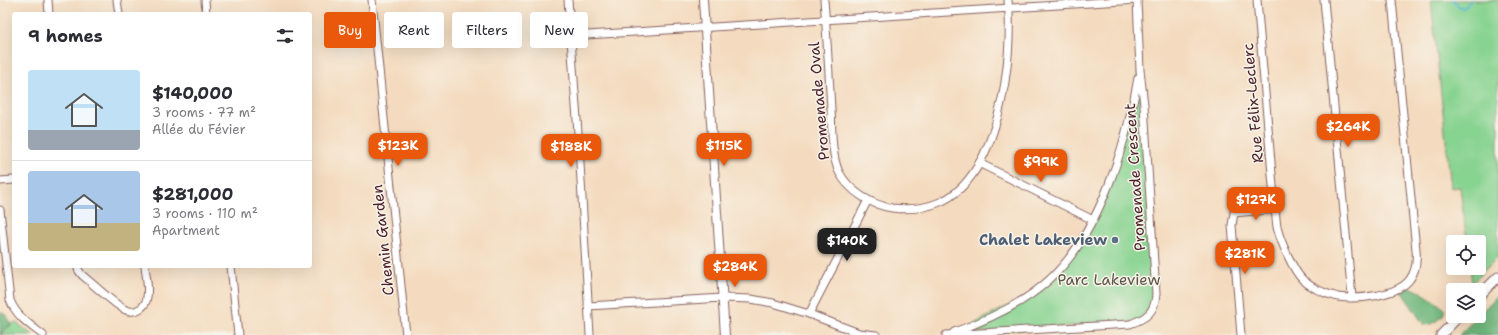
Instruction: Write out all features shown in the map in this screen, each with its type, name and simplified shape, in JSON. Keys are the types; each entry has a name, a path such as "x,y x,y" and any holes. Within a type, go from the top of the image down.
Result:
{"main road":[{"path":"1486,289 1498,277"},
{"path":"1441,335 1452,323"}],"street":[{"path":"48,0 50,12"},
{"path":"118,0 119,12"},
{"path":"205,0 206,12"},
{"name":"Chemin Garden","path":"372,0 406,335"},
{"path":"568,0 569,12"},
{"path":"703,0 725,335"},
{"name":"Promenade Oval","path":"824,0 833,144 839,171 846,182 858,194 868,200 888,207 907,209 925,207 941,201 956,191 968,180 980,163 1000,112 1006,87 1009,60 1008,0"},
{"path":"588,35 1137,0"},
{"name":"Promenade Crescent","path":"945,335 1130,324 1139,321 1148,315 1153,309 1156,294 1144,105 1140,70 1137,0"},
{"name":"Rue Félix-Leclerc","path":"1257,0 1277,227 1282,242 1299,276 1308,284 1323,292 1337,296 1352,297 1372,296 1399,288 1409,281 1416,264 1416,242 1392,0"},
{"path":"1324,0 1352,297"},
{"path":"572,48 580,154 590,335"},
{"name":"Promenade Crescent","path":"945,335 968,327 1016,304 1049,281 1083,238 1106,191 1117,159 1135,96 1140,70"},
{"path":"980,163 1093,220"},
{"path":"0,182 12,180"},
{"path":"809,314 868,200"},
{"path":"1241,335 1232,225 1234,213 1275,209"},
{"path":"0,210 3,266 12,305 19,315 43,335"},
{"path":"78,268 82,275 117,304 127,311 132,311 141,308 146,301 147,292 145,268"},
{"path":"232,268 238,335"},
{"path":"588,306 723,298 751,299 773,303 859,332 876,335"}],"green space":[{"path":"1431,0 1498,0 1498,257 1486,269 1486,235 1466,235 1460,187 1451,188"},
{"name":"Parc Lakeview","path":"1140,70 1155,302 1139,321 945,335 968,327 1033,293 1071,255 1106,191"},
{"path":"1471,275 1480,275 1472,283"},
{"path":"1403,285 1420,292 1445,309 1443,316 1432,324 1424,325 1399,288"},
{"path":"1498,295 1498,335 1459,335 1471,323 1486,323 1486,307"},
{"path":"0,312 6,315 11,324 2,332 1,335 0,335"},
{"path":"15,322 33,335 1,335 2,332"}],"waterway":[{"path":"1453,0 1460,7 1464,8 1471,0"}],"place":[{"name":"Chalet Lakeview","path":"1115,240"}]}
